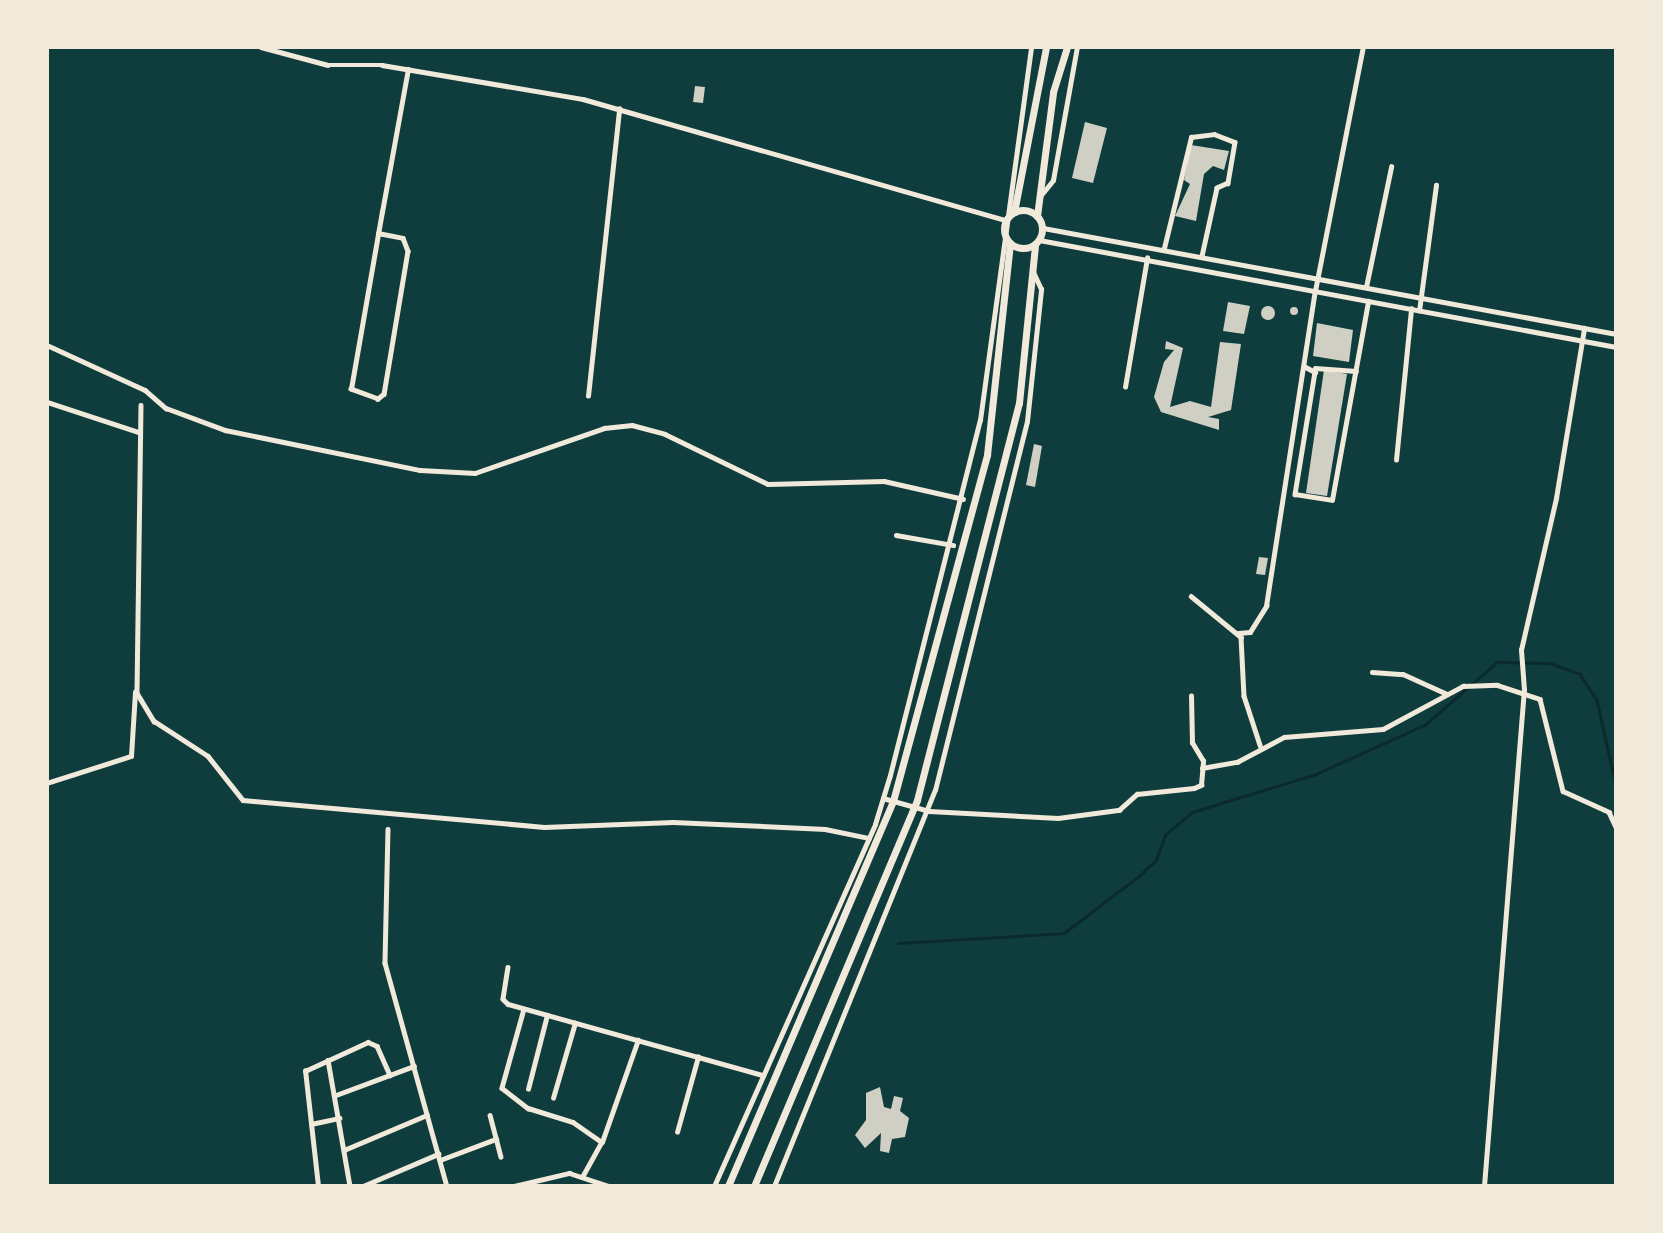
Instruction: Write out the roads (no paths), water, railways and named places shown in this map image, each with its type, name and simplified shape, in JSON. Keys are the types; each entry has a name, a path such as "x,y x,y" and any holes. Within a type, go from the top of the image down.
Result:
{"main road":[{"path":"729,1186 863,883 893,801 987,455 1010,243 1004,220 1014,212 1046,47"},
{"path":"754,1186 915,804 1000,491 1024,373 1033,272 1042,228 1037,216 1039,198 1053,92 1067,47"},
{"path":"1014,212 1037,216"},
{"path":"1010,243 1037,243"}],"street":[{"path":"261,47 328,65 408,69 619,109 1004,220"},
{"path":"715,1186 869,838 890,775 963,499 986,380 1004,220 1031,47"},
{"path":"1039,198 1053,180 1077,47"},
{"path":"1191,596 1238,633 1250,632 1266,606 1315,290 1363,47"},
{"path":"378,233 403,238 408,251 384,394 377,399 351,389 378,233 408,69"},
{"path":"588,396 619,109"},
{"path":"1164,248 1191,137 1214,134 1235,142 1228,183 1217,188 1202,256"},
{"path":"1366,287 1391,167"},
{"path":"1419,311 1436,185"},
{"path":"1042,228 1164,248 1616,334"},
{"path":"1103,250 1105,238"},
{"path":"1037,243 1103,250 1616,347"},
{"path":"1125,387 1147,258"},
{"path":"774,1186 929,811 1027,422 1041,289 1033,272"},
{"path":"1315,368 1295,494 1332,500 1368,301"},
{"path":"1396,460 1411,309"},
{"path":"1484,1186 1524,691 1520,671 1521,650 1556,498 1584,328"},
{"path":"47,345 145,390 166,408 225,430 420,470 475,473 604,428 632,425 676,438 768,484 884,481 963,499"},
{"path":"1304,366 1356,371"},
{"path":"47,402 139,432"},
{"path":"47,783 131,756 141,405"},
{"path":"896,535 953,545"},
{"path":"1238,633 1246,706 1260,746"},
{"path":"1372,672 1404,674 1447,694"},
{"path":"1202,768 1237,762 1260,746 1299,734 1383,729 1447,694 1475,684 1524,691 1544,708 1563,791 1609,812 1616,827"},
{"path":"135,687 154,721 208,756 249,802 534,826 673,822 825,830 869,838"},
{"path":"883,798 915,804 929,811 1097,814 1123,808 1137,794 1199,786 1202,768 1192,743 1191,696"},
{"path":"388,829 385,963 447,1186"},
{"path":"509,967 503,999 524,1009 763,1075"},
{"path":"524,1009 502,1088 528,1108 573,1122 601,1142"},
{"path":"528,1089 547,1015"},
{"path":"554,1098 575,1023"},
{"path":"583,1176 601,1142 638,1040"},
{"path":"318,1186 305,1071 373,1043 390,1075"},
{"path":"677,1132 698,1057"},
{"path":"328,1060 350,1186"},
{"path":"336,1095 414,1066"},
{"path":"344,1150 427,1115"},
{"path":"490,1115 501,1157"},
{"path":"311,1124 339,1118"},
{"path":"363,1186 496,1139"},
{"path":"514,1186 555,1174 583,1176 608,1186"}],"waterway":[{"path":"898,943 1064,933 1156,860 1165,835 1192,812 1316,774 1426,724 1497,662 1550,663 1580,674 1597,700 1616,786"}]}
